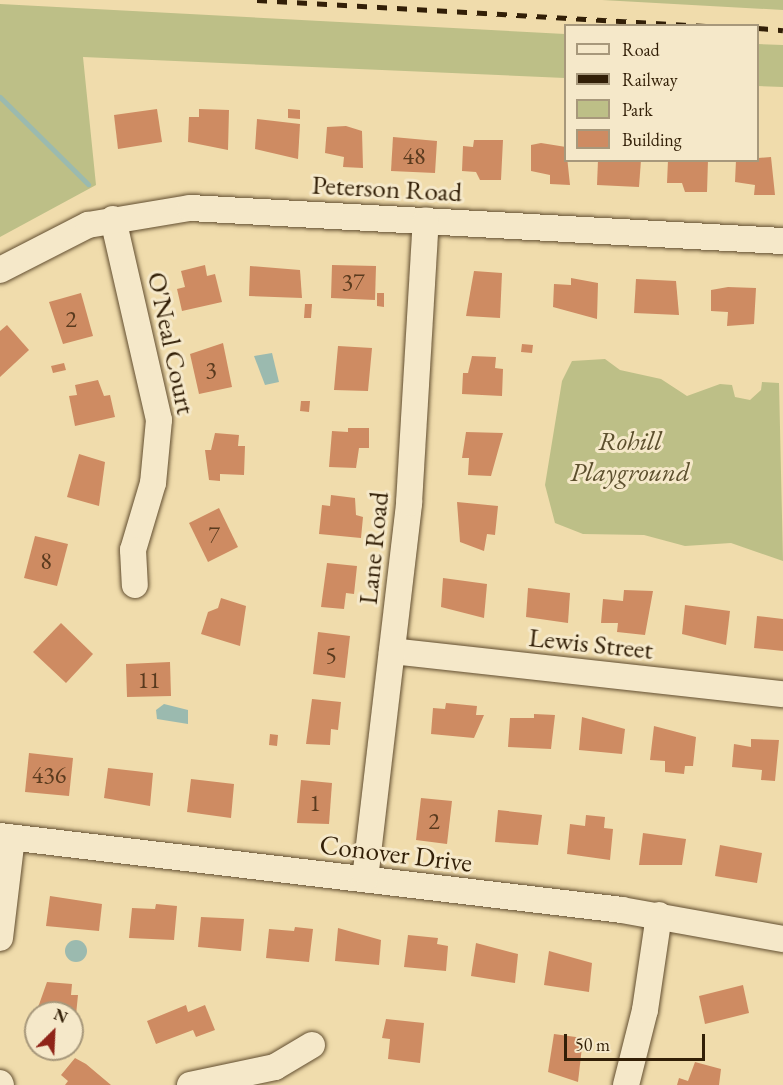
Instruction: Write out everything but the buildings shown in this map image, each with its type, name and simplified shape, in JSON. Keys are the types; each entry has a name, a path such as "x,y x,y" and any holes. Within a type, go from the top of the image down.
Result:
{"street":[{"name":"Peterson Road","path":"0,270 47,242 113,219 190,208 783,241"},
{"name":"O'Neal Court","path":"113,219 159,420 153,483 133,550 135,585"},
{"name":"Lane Road","path":"365,879 410,503 426,221"},
{"name":"Lewis Street","path":"393,651 783,694"},
{"name":"Conover Drive","path":"6,837 659,915 783,939"},
{"path":"0,938 6,837"},
{"path":"626,1085 645,1010 659,915"},
{"path":"190,1085 275,1066 312,1045"}],"green space":[{"path":"602,0 783,0 783,10"},
{"path":"0,4 564,34 564,78 83,57 96,185 0,237"},
{"path":"759,44 783,45 783,87 759,86"},
{"name":"Rohill Playground","path":"605,359 620,370 661,379 687,396 720,384 732,385 735,397 750,400 761,390 762,382 779,383 783,561 731,543 685,546 644,535 583,534 555,523 545,485 562,381 572,361"}],"water":[{"path":"272,353 279,382 265,385 254,356"},
{"path":"164,704 188,710 188,724 157,719 156,710"},
{"path":"76,940 84,943 87,951 84,959 76,962 68,959 65,951 68,943"}],"waterway":[{"path":"0,97 88,184"}],"railway":[{"path":"257,0 675,24"},
{"path":"759,28 783,30"}]}
